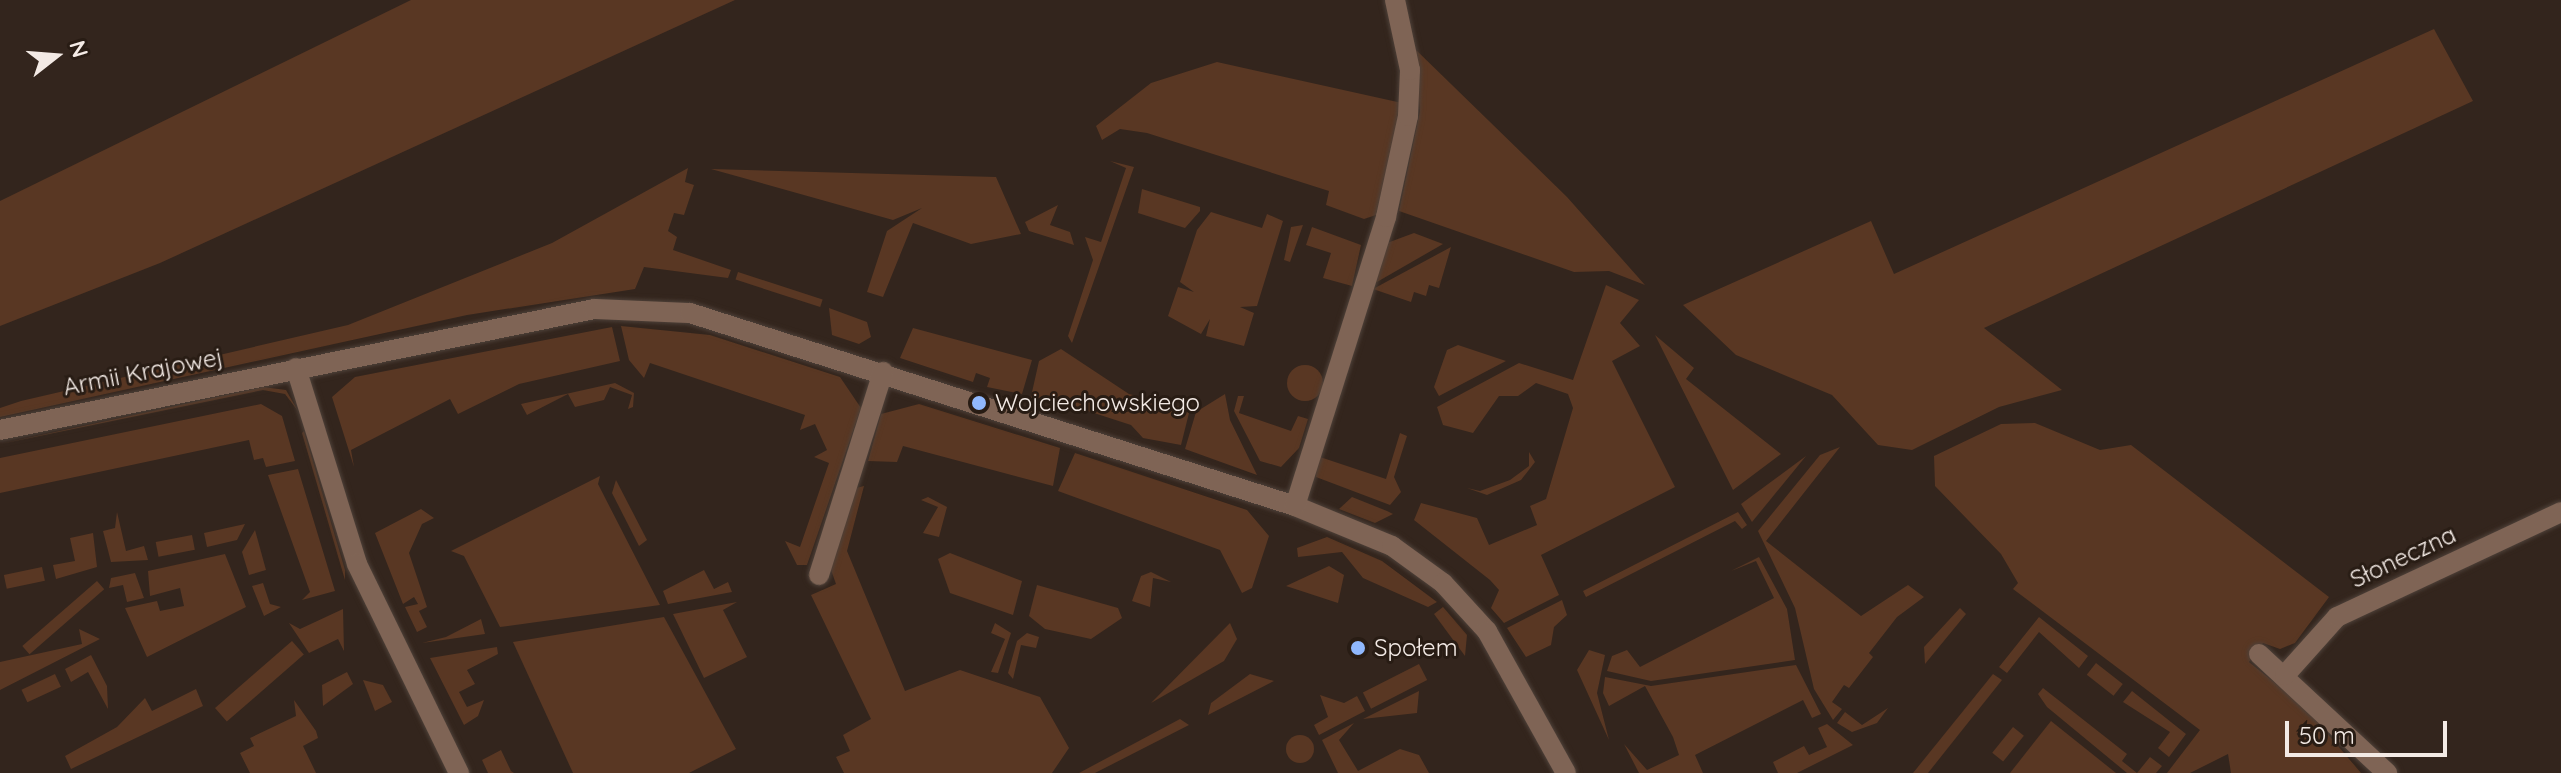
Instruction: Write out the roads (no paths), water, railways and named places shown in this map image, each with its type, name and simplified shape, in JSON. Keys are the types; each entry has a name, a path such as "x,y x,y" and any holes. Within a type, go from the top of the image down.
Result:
{"street":[{"path":"1295,506 1386,217 1408,116 1410,70 1395,0"},
{"name":"Armii Krajowej","path":"0,430 296,368 621,307 726,321 1295,506 1392,546 1468,608 1504,656 1566,773"},
{"path":"296,368 357,564 459,773"},
{"path":"819,575 883,372"},
{"name":"Słoneczna","path":"2285,675 2337,617 2561,512"},
{"path":"2259,654 2387,773"}],"place":[{"name":"Wojciechowskiego","path":"979,403"},
{"name":"Społem","path":"1358,648"}]}
